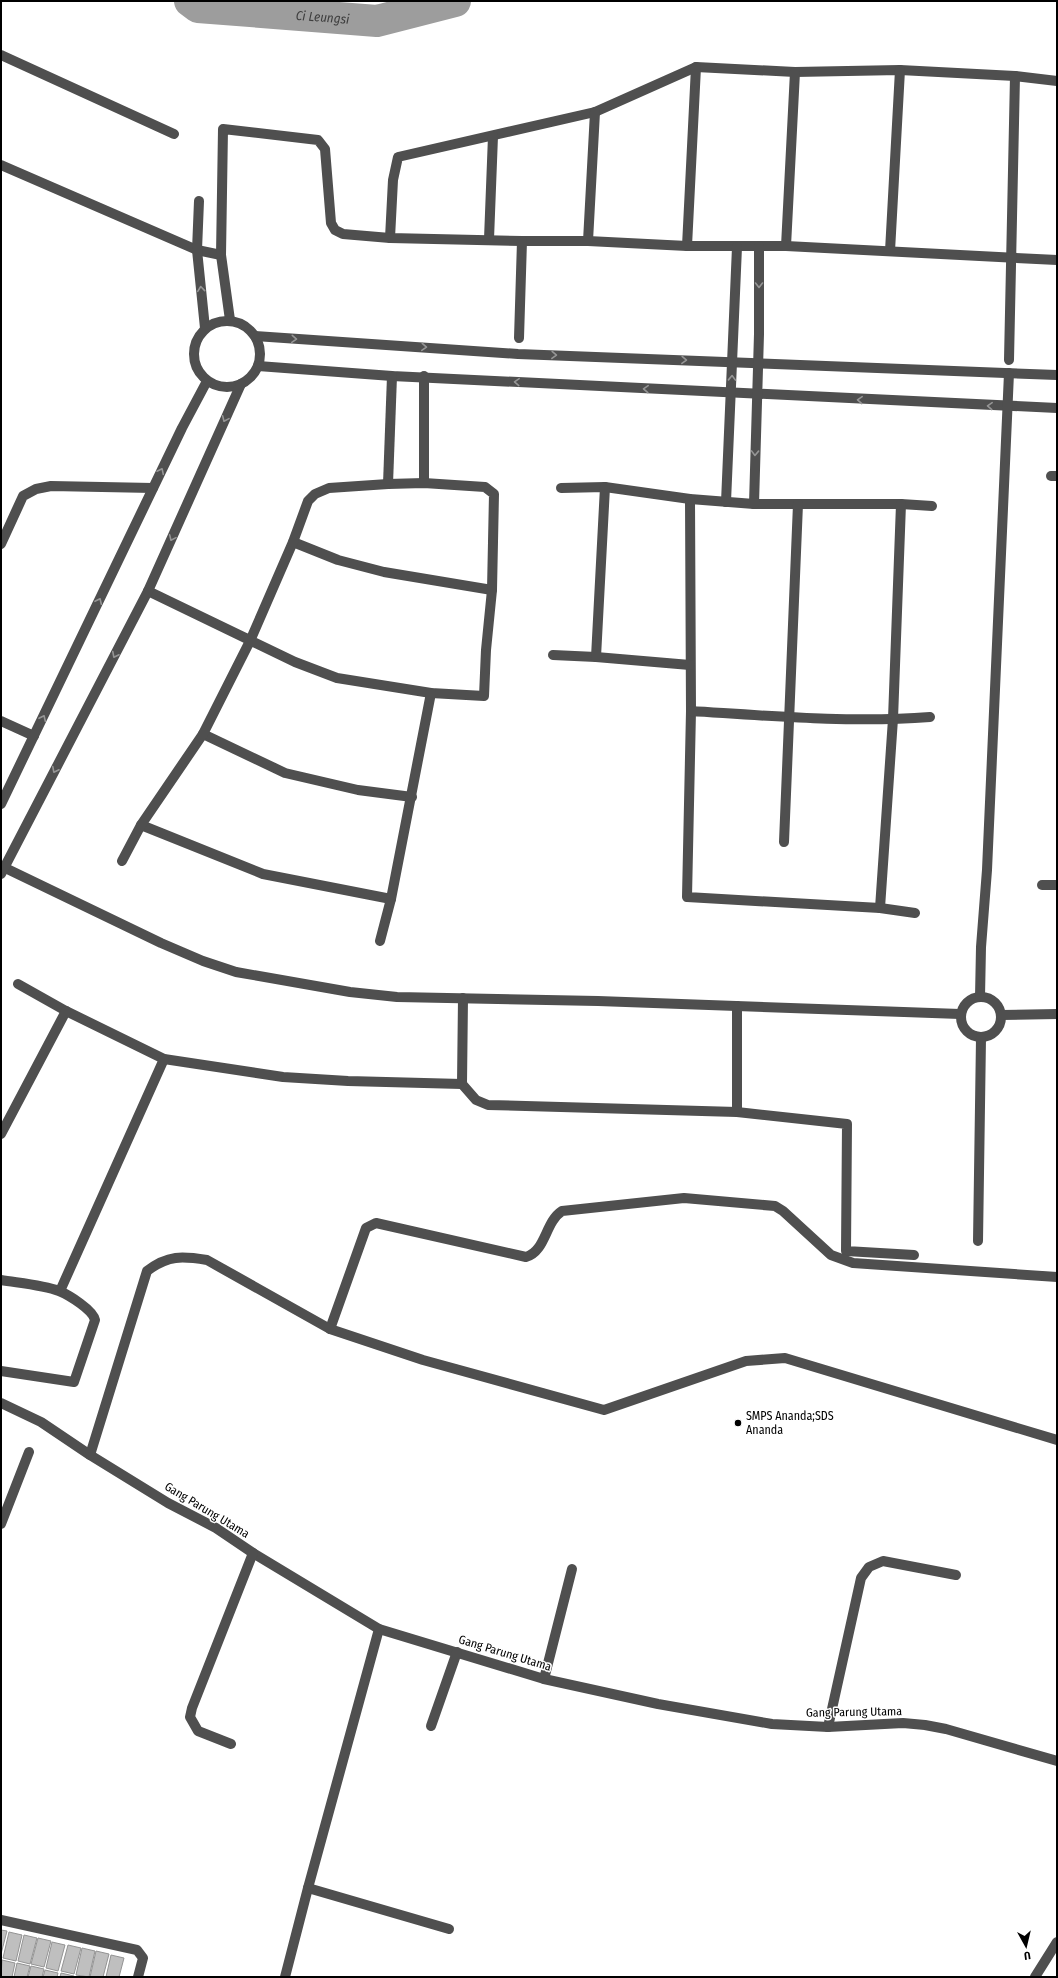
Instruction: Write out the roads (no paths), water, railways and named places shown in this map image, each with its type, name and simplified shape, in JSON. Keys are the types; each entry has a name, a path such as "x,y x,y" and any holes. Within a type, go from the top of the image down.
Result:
{"street":[{"path":"1,55 174,134"},
{"path":"687,246 696,68"},
{"path":"390,238 393,180 398,157 595,112 696,68 795,72 900,70 1015,76 1057,81"},
{"path":"890,251 900,70"},
{"path":"786,246 795,72"},
{"path":"1009,360 1015,76"},
{"path":"588,241 595,112"},
{"path":"230,320 221,255 223,128 318,140 325,149 330,218 335,230 343,234 390,238 489,239 522,242 588,241 687,246 786,246 1057,260"},
{"path":"489,239 493,136"},
{"path":"1,165 197,250 221,255"},
{"path":"199,201 197,250 205,328"},
{"path":"519,338 522,242"},
{"path":"754,504 758,363 759,246"},
{"path":"726,502 736,247"},
{"path":"241,384 224,387 207,381 195,365 194,345 205,328 217,322 230,320 244,325 255,336 260,350 258,366 251,376 241,384 148,591 2,870 203,961 236,972 350,992 397,997 737,1006 960,1014"},
{"path":"255,336 518,354 1057,375"},
{"path":"258,366 392,376 424,376 731,394 1057,408"},
{"path":"980,997 981,947 987,855 1004,500 1006,406 1009,373"},
{"path":"388,484 392,376"},
{"path":"424,376 424,483"},
{"path":"1,804 152,488 207,381"},
{"path":"122,861 141,825 203,734 250,641 293,542 308,501 315,494 329,488 424,483 485,487 494,494 492,590 486,650 484,696 431,694 337,678 295,662 250,641 148,591"},
{"path":"1,544 23,496 36,489 50,486 152,488"},
{"path":"596,657 605,487"},
{"path":"561,488 605,487 690,500 754,504 901,504 932,506"},
{"path":"690,500 691,711 687,897 880,908 916,913"},
{"path":"784,842 798,504"},
{"path":"880,908 893,719 901,504"},
{"path":"293,542 338,560 384,572 492,590"},
{"path":"553,655 690,665"},
{"path":"380,941 391,899 431,694"},
{"path":"691,711 788,717 893,719 930,717"},
{"path":"1,721 34,736"},
{"path":"203,734 285,773 358,790 412,797"},
{"path":"141,825 263,874 391,899"},
{"path":"1042,885 1057,885"},
{"path":"18,984 66,1011 164,1059 283,1077 348,1081 462,1084"},
{"path":"980,997 994,1002 1001,1015 1000,1024 996,1031 989,1036 981,1038 972,1036 965,1031 961,1023 960,1014 963,1005 971,999 980,997"},
{"path":"463,998 462,1084 476,1100 488,1105 737,1112 847,1124 846,1251 914,1254"},
{"path":"737,1006 737,1112"},
{"path":"1,1134 66,1011"},
{"path":"1001,1015 1057,1014"},
{"path":"978,1241 981,1038"},
{"path":"60,1291 164,1059"},
{"path":"330,1328 366,1228 370,1225 376,1223 526,1257 536,1252 554,1217 562,1211 684,1198 780,1208 831,1255 853,1263 1057,1277"},
{"path":"90,1455 147,1271 158,1262 172,1258 188,1257 208,1260 330,1328 423,1360 604,1410 746,1361 786,1358 1057,1440"},
{"path":"1,1280 60,1291 90,1310 94,1315 95,1320 74,1382 1,1371"},
{"name":"Gang Parung Utama","path":"1,1403 41,1422 90,1455 168,1502 216,1528 253,1554 379,1629 544,1679 658,1704 764,1723 828,1728 903,1724 925,1725 946,1729 1057,1762"},
{"path":"1,1524 29,1452"},
{"path":"231,1744 198,1731 190,1717 192,1708 253,1554"},
{"path":"828,1728 861,1578 868,1567 883,1561 956,1575"},
{"path":"544,1679 572,1570"},
{"path":"286,1977 308,1888 379,1629"},
{"path":"431,1726 457,1652"},
{"path":"308,1888 448,1929"},
{"path":"1,1920 137,1950 142,1958 138,1977"},
{"path":"1035,1977 1057,1942"}],"waterway":[{"name":"Ci Leungsi","path":"190,1 198,7 377,21 455,1"}],"place":[{"name":"SMPS Ananda;SDS Ananda","path":"738,1423"}]}
